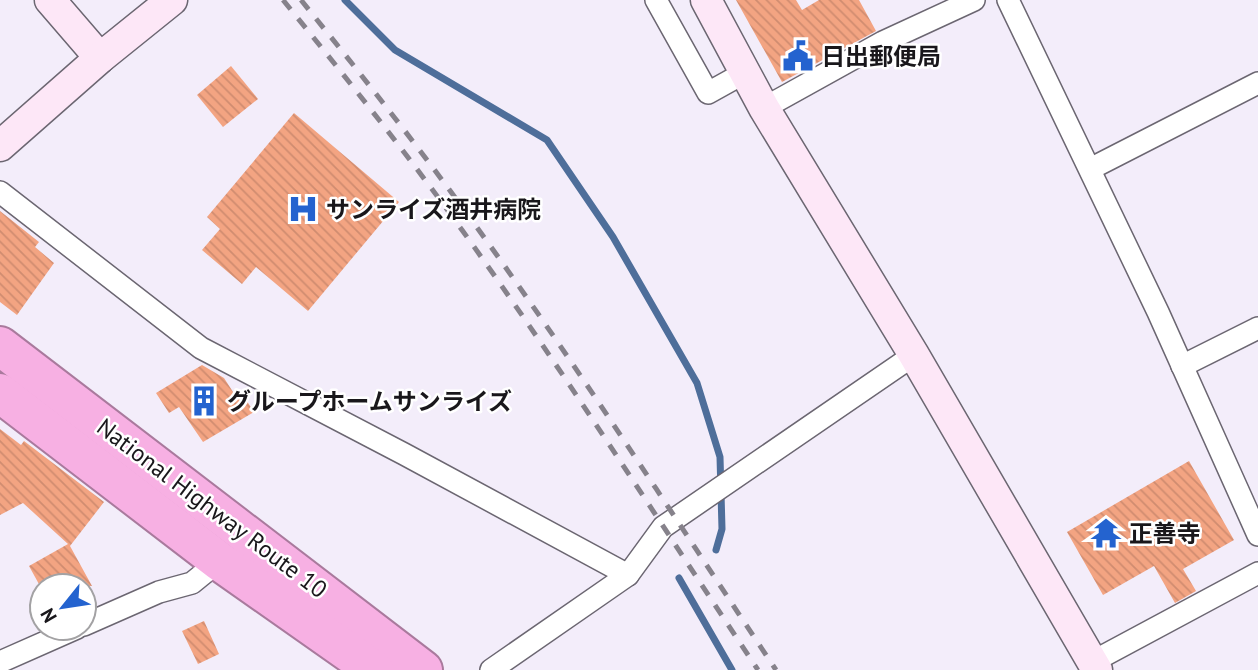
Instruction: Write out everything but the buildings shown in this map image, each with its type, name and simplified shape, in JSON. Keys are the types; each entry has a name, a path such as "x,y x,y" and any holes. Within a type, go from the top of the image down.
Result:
{"highway":[{"name":"National Highway Route 10","path":"0,346 423,670"},
{"name":"National Highway Route 10","path":"0,393 219,561 374,670"}],"street":[{"path":"50,0 100,58"},
{"path":"0,146 100,58 172,0"},
{"path":"656,0 708,93 744,73"},
{"path":"706,0 764,108 914,355 1094,666 1258,573"},
{"path":"764,108 883,43 974,0"},
{"path":"1008,0 1182,366 1258,536"},
{"path":"1090,169 1258,83"},
{"path":"0,192 201,348 628,575"},
{"path":"1182,366 1258,328"},
{"path":"491,670 628,575 663,527 914,355"},
{"path":"98,619 159,592 192,583 219,561"},
{"path":"0,662 45,642"}],"waterway":[{"path":"345,0 395,50 547,140 613,237 697,383 720,457 722,529 716,550"},
{"path":"679,578 732,670"}],"railway":[{"path":"283,0 396,142 500,284 758,670"},
{"path":"301,0 410,138 512,277 776,670"}],"place":[{"name":"日出郵便局","path":"798,56"},
{"name":"サンライズ酒井病院","path":"303,209"},
{"name":"グループホームサンライズ","path":"204,401"},
{"name":"正善寺","path":"1106,533"}]}
